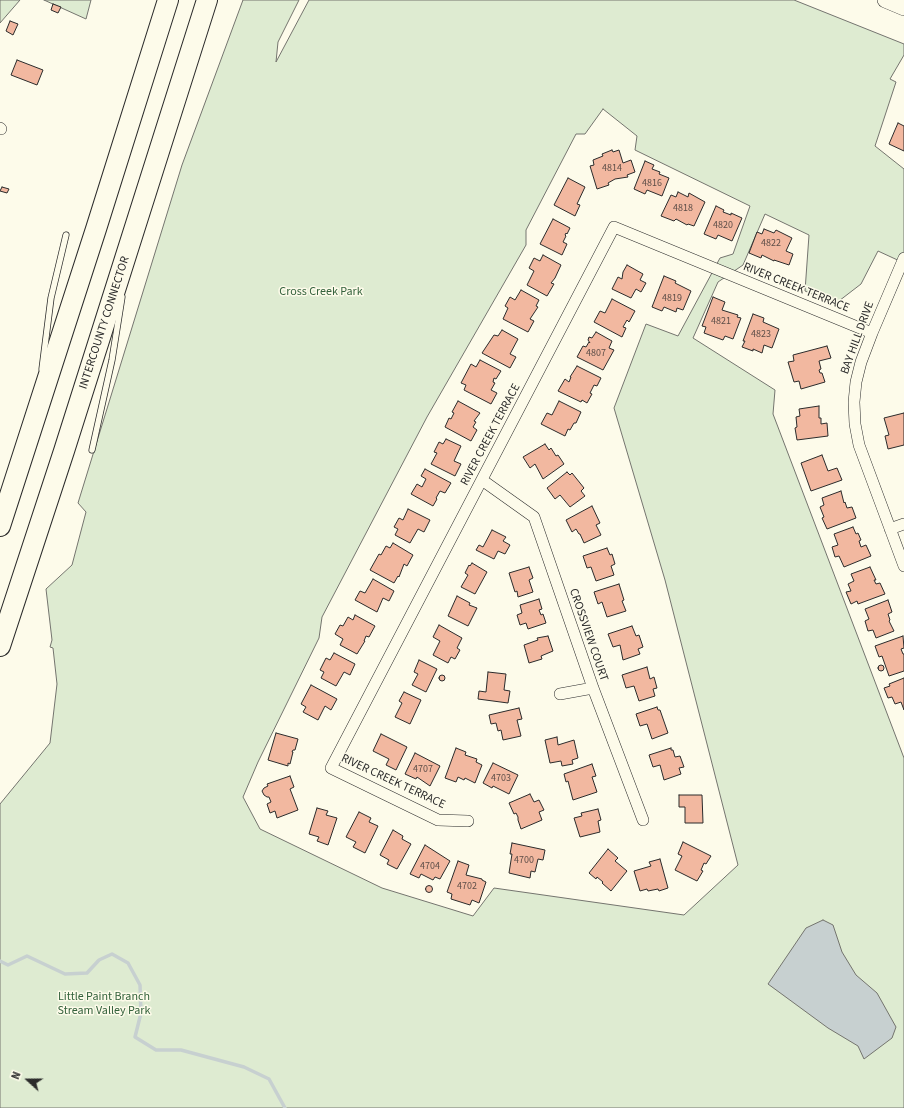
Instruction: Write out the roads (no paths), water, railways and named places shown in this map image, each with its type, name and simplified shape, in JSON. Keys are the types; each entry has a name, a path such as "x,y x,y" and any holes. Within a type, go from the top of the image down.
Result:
{"highway":[{"path":"0,526 168,0"},
{"name":"INTERCOUNTY CONNECTOR","path":"0,646 64,452 207,0"}],"main road":[{"path":"885,0 904,8"}],"street":[{"name":"RIVER CREEK TERRACE","path":"468,821 438,820 331,768 614,228 872,333"},
{"name":"BAY HILL DRIVE","path":"904,258 861,362 856,382 854,402 855,424 860,445 904,566"},
{"name":"CROSSVIEW COURT","path":"482,480 534,517 593,688 643,820"},
{"path":"890,529 904,524"},
{"path":"560,694 593,688"}],"lane":[{"path":"41,376 50,303 66,235"},
{"path":"124,281 130,244"},
{"path":"92,450 112,360 124,288"},
{"path":"36,414 40,384"}],"waterway":[{"path":"0,961 8,965 27,956 65,974 87,973 99,960 112,954 128,963 140,985 141,1013 135,1037 156,1050 181,1050 244,1067 269,1079 285,1108"}],"park label":[{"name":"Cross Creek Park","path":"321,292"},
{"name":"Little Paint Branch Stream Valley Park","path":"104,1004"}]}
